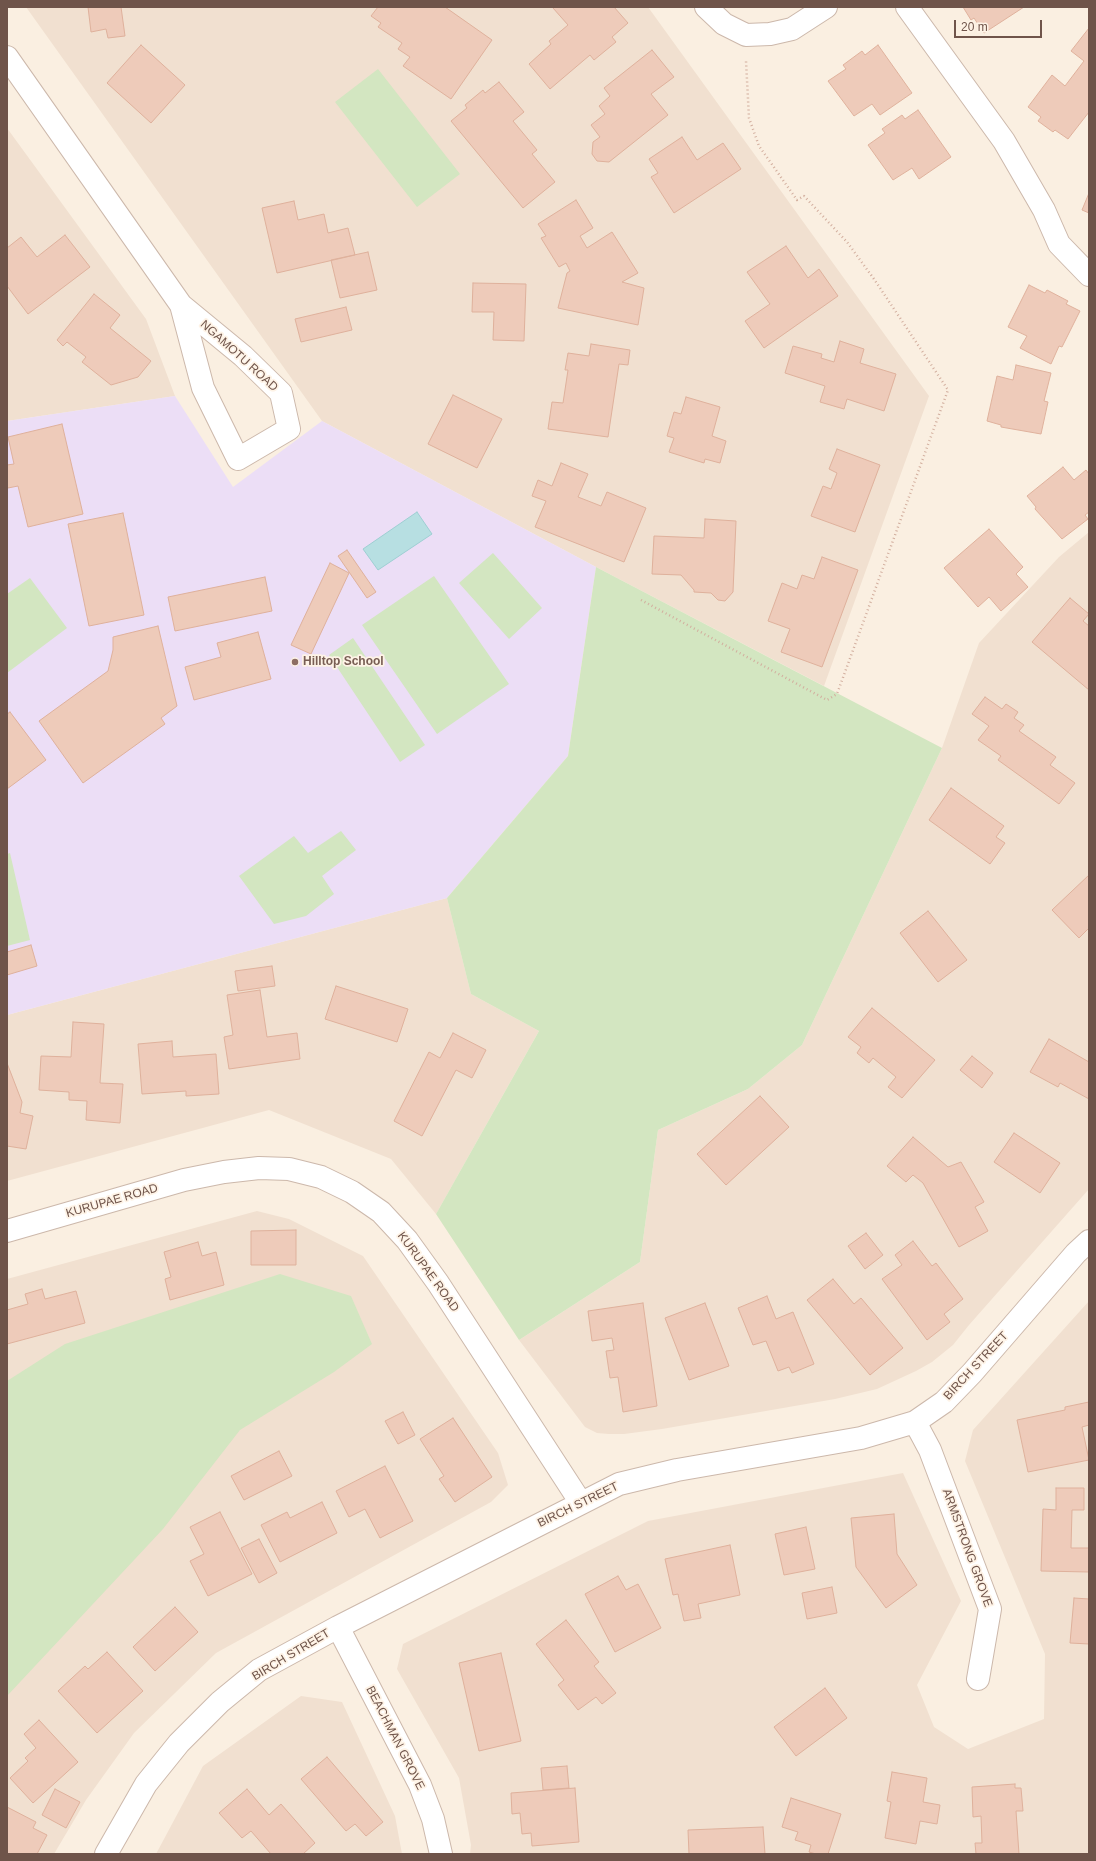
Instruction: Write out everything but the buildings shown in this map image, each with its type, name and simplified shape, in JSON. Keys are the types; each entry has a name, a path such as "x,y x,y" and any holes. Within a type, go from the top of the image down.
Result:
{"street":[{"path":"706,7 724,24 746,34 770,34 792,29 826,7"},
{"path":"907,7 1004,141 1044,210 1059,244 1089,276"},
{"name":"NGAMOTU ROAD","path":"7,56 181,305 243,356 281,393 289,429 238,459 202,388 181,305"},
{"name":"KURUPAE ROAD","path":"7,1231 184,1180 224,1172 259,1168 289,1169 321,1177 352,1192 381,1212 407,1240 438,1283 580,1503"},
{"name":"BIRCH STREET","path":"106,1854 146,1784 179,1743 210,1712 259,1670 338,1627 618,1484 677,1470 861,1438 915,1422 944,1402 967,1378 1076,1253 1089,1241"},
{"name":"ARMSTRONG GROVE","path":"915,1422 930,1450 990,1609 978,1679"},
{"name":"BEACHMAN GROVE","path":"338,1627 420,1785 433,1819 441,1854"}],"path":[{"path":"641,600 827,700 837,694 948,390 874,279 847,242 804,196 797,200 759,146 749,118 746,79 746,34"}],"shaded area":[{"path":"26,7 648,7 929,396 824,686 596,567 322,421"},
{"path":"7,128 146,319 175,396 7,421"},
{"name":"Hilltop School","path":"175,396 233,487 322,421 596,567 568,756 447,898 7,1015 7,421"},
{"path":"1089,532 1089,1189 953,1345 932,1362 916,1371 877,1389 835,1399 662,1429 624,1434 609,1434 597,1433 585,1427 519,1340 640,1262 658,1130 748,1089 802,1045 942,748 979,643 1059,557"},
{"path":"447,898 471,994 539,1031 436,1214 391,1159 269,1110 7,1181 7,1015"},
{"path":"257,1211 289,1219 363,1256 498,1453 508,1485 491,1502 216,1653 134,1733 86,1800 54,1854 7,1854 7,1279"},
{"path":"1089,1301 1089,1854 470,1854 471,1845 459,1778 397,1669 403,1644 648,1521 903,1473 961,1601 917,1685 934,1727 968,1749 1044,1719 1045,1654 965,1461 973,1430"},
{"path":"301,1696 342,1702 395,1816 402,1854 156,1854 203,1766"}],"green space":[{"path":"378,69 460,174 417,207 335,102"},
{"path":"493,553 542,608 509,639 459,583"},
{"path":"596,567 942,748 802,1045 748,1089 658,1130 640,1262 519,1340 436,1214 539,1031 471,994 447,898 568,756"},
{"path":"434,576 509,684 437,734 362,625"},
{"path":"30,578 67,628 7,673 7,594"},
{"path":"353,638 425,745 400,762 329,655"},
{"path":"341,831 356,850 322,876 334,894 306,916 274,924 239,876 294,836 308,853"},
{"path":"10,853 30,940 7,946 7,854"},
{"path":"280,1274 351,1296 372,1344 334,1372 240,1430 163,1529 7,1696 7,1381 65,1344"}],"water":[{"path":"417,512 432,534 378,570 363,549"}],"place":[{"name":"Hilltop School","path":"295,662"}]}
